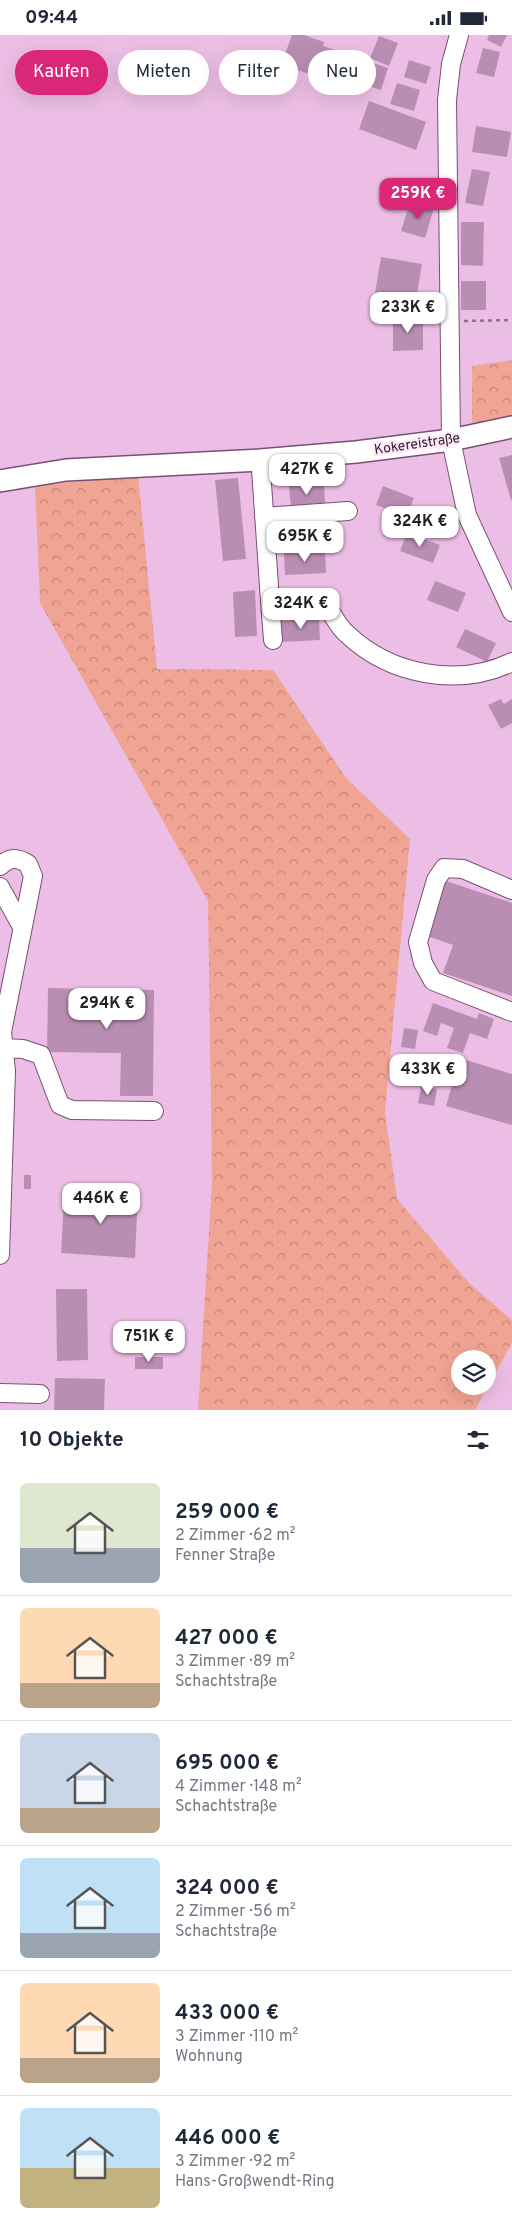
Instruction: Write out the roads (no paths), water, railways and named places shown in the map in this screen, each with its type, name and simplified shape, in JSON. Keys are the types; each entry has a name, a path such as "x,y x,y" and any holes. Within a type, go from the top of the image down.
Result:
{"main road":[{"name":"Kokereistraße","path":"0,481 66,470 346,453 451,440 512,427"}],"street":[{"path":"459,35 451,64 447,100 448,321 451,440 467,515 512,612"},
{"path":"261,469 273,640"},
{"path":"264,517 348,511"},
{"path":"270,601 324,603 345,633 364,649 398,666 437,675 471,675 495,671 512,662"},
{"path":"0,866 6,860 17,858 28,864 33,876 2,1038 6,1071 0,1255"},
{"path":"512,890 463,869 444,868 436,880 418,942 423,963 433,981 512,1012"},
{"path":"0,887 22,927"},
{"path":"2,1038 41,1055 60,1105 72,1110 154,1111"},
{"path":"0,1393 40,1394"}]}
